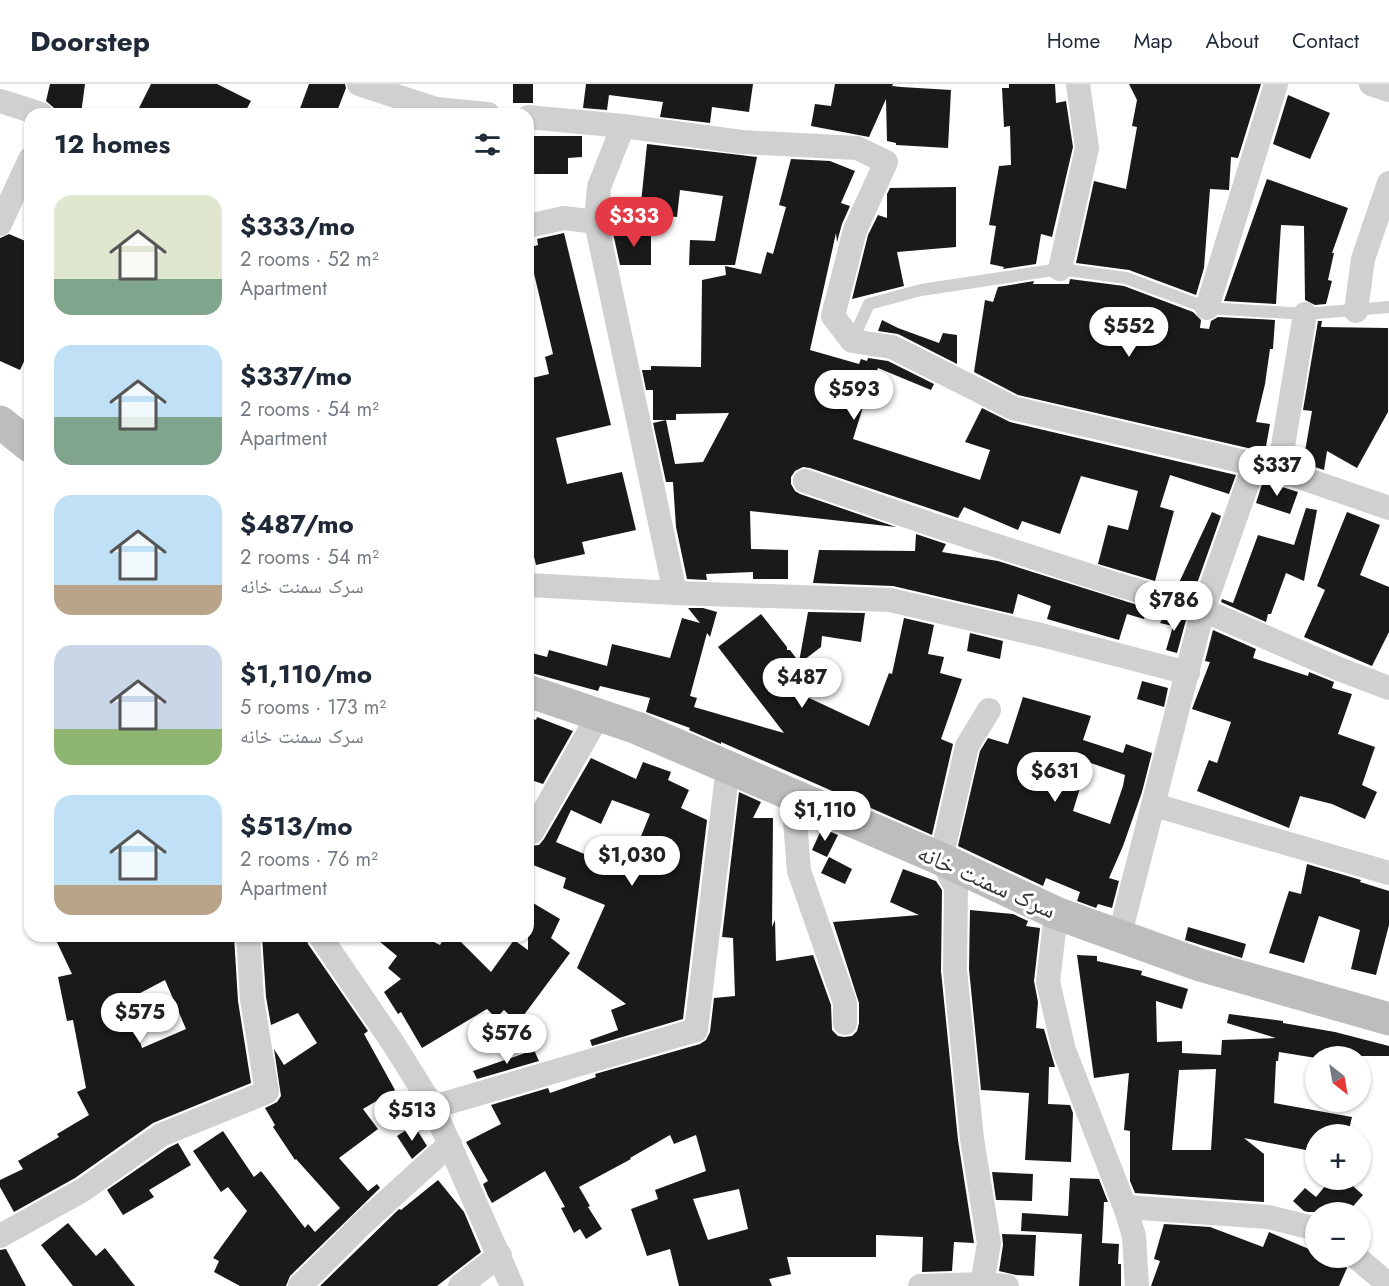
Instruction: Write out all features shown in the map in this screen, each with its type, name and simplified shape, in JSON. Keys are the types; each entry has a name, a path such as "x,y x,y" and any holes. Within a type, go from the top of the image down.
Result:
{"street":[{"path":"358,84 433,108"},
{"path":"1060,269 1087,148 1078,84"},
{"path":"1207,308 1276,84"},
{"path":"1371,84 1389,90"},
{"path":"0,101 24,109"},
{"path":"534,118 623,126 742,142 856,148 886,162 855,230 833,316 852,341 892,347 1013,408 1279,470 1389,508"},
{"path":"623,126 599,187 596,222 675,593"},
{"path":"0,224 24,172"},
{"path":"1356,311 1363,259 1389,183"},
{"path":"534,225 564,218 596,222"},
{"path":"1279,470 1305,314"},
{"path":"0,422 24,441"},
{"path":"1120,934 1203,610 1254,465"},
{"path":"805,481 936,526 1203,610 1339,669 1389,688"},
{"path":"534,585 675,593 890,600 1041,635 1188,673"},
{"name":"سرک سمنت خانه","path":"534,693 637,728 941,859 1056,913 1120,934 1200,965 1389,1019"},
{"path":"982,1284 989,1243 972,1139 955,970 956,887 941,859 967,746 989,710"},
{"path":"534,828 598,716"},
{"path":"433,1107 696,1030 728,767"},
{"path":"793,795 799,871 844,1003 845,1023"},
{"path":"1154,805 1389,873"},
{"path":"1056,913 1048,982 1064,1050 1134,1236 1137,1286"},
{"path":"0,1236 83,1190 161,1135 267,1092 252,999 248,942"},
{"path":"324,942 393,1043 433,1107 512,1286"},
{"path":"300,1286 364,1222 450,1144"},
{"path":"1125,1207 1268,1217 1305,1226"},
{"path":"460,1286 500,1256"},
{"path":"1369,1268 1389,1285"},
{"path":"920,1286 982,1284 1006,1286"}],"lane":[{"path":"852,341 869,304 921,290 1060,269 1126,278 1207,308 1305,314 1389,308"}],"building":[{"path":"50,84 85,84 82,108 54,108 46,101"},
{"path":"151,84 217,84 251,101 247,108 139,108"},
{"path":"309,84 345,84 346,88 338,108 300,108"},
{"path":"513,84 533,84 533,103 513,103"},
{"path":"586,84 753,84 749,112 712,107 710,123 660,117 663,102 609,95 607,110 583,108"},
{"path":"835,84 893,84 892,86 951,90 948,148 896,145 896,143 887,141 886,99 869,137 811,126 815,104 831,106"},
{"path":"1009,84 1055,84 1056,103 1066,101 1073,147 1052,237 1041,234 1036,264 1003,269 1004,267 990,264 996,226 989,225 999,166 1011,165 1010,126 1004,127 1002,88 1009,88"},
{"path":"1129,84 1261,84 1238,158 1231,157 1229,190 1210,189 1204,268 1196,295 1129,270 1076,263 1094,181 1126,189 1137,127 1132,126 1137,100"},
{"path":"1288,95 1330,113 1310,159 1273,144"},
{"path":"534,136 582,136 582,157 568,158 568,174 534,174"},
{"path":"647,144 757,157 735,265 689,265 690,240 715,241 723,196 680,190 677,217 640,213"},
{"path":"791,159 830,161 855,171 841,203 850,206 837,242 836,233 810,350 859,364 861,359 867,361 868,358 888,361 934,384 931,390 878,368 853,439 980,480 990,450 965,442 982,408 1010,422 1236,475 1229,494 1170,475 1160,507 1174,511 1155,581 1098,564 1108,525 1128,530 1138,491 1081,476 1060,534 1022,521 1018,530 964,507 958,518 803,467 795,471 791,477 791,484 795,491 896,527 750,511 751,549 788,550 788,579 753,579 753,572 706,574 707,580 687,579 676,527 673,482 666,482 653,423 666,420 653,420 653,390 646,390 642,370 651,370 651,366 701,367 702,280 726,275 725,266 761,274 767,252 773,254 786,207 779,205","holes":["729,413 703,462 675,464 666,420 676,420 676,414"]},
{"path":"1267,179 1348,208 1332,253 1334,253 1328,280 1332,281 1326,304 1315,305 1305,300 1304,226 1281,225 1276,304 1224,301"},
{"path":"956,187 956,247 897,252 904,286 852,299 868,235 878,215 887,218 887,194 890,188"},
{"path":"564,233 611,425 556,438 567,484 622,472 636,530 582,542 585,554 536,565 534,557 534,378 549,374 545,357 553,354 534,273 534,246 538,245 537,239"},
{"path":"613,233 651,233 651,265 620,265"},
{"path":"9,234 24,240 24,362 20,370 0,361 0,238"},
{"path":"1070,279 1124,286 1193,312 1201,320 1200,328 1209,329 1211,321 1218,317 1275,320 1273,349 1270,349 1256,422 1270,424 1265,452 1018,395 974,372 985,300 993,302 998,287 1034,281 1033,284 1069,284"},
{"path":"882,320 939,343 943,333 957,335 957,364 898,334 878,331"},
{"path":"1318,321 1322,321 1321,327 1388,328 1388,412 1357,468 1327,451 1324,470 1303,463 1312,411 1303,410"},
{"path":"1263,481 1298,492 1290,514 1256,503"},
{"path":"1306,508 1317,510 1304,581 1286,573 1266,622 1221,602 1222,599 1233,603 1258,535 1294,545"},
{"path":"1212,512 1221,516 1194,592 1177,587"},
{"path":"1347,512 1380,525 1360,575 1389,587 1389,632 1372,666 1304,637 1325,590 1317,586"},
{"path":"916,534 946,544 942,552 998,561 1147,608 1144,619 1127,614 1119,640 1047,619 1051,606 1018,594 1013,614 893,586 813,583 819,550 915,551"},
{"path":"688,608 703,608 717,612 710,637 707,633 690,696 697,698 694,707 784,733 718,647 761,614 787,650 790,650 799,662 808,612 865,613 861,642 822,636 821,647 775,682 869,726 889,673 892,674 904,618 934,625 928,654 944,657 940,673 962,679 941,739 953,744 932,835 689,730 690,728 646,712 650,698 600,686 598,691 534,674 534,654 547,657 549,650 607,666 612,644 670,658 682,618 700,623"},
{"path":"1165,614 1186,620 1177,653 1166,650 1173,626 1160,623"},
{"path":"1213,630 1256,649 1253,658 1308,676 1309,672 1334,682 1332,688 1352,694 1338,734 1375,747 1362,785 1377,792 1365,819 1332,804 1300,796 1289,828 1197,791 1209,760 1217,763 1231,722 1192,709 1210,662 1205,661"},
{"path":"970,633 1003,641 1000,659 967,651"},
{"path":"1142,681 1168,688 1164,707 1137,699"},
{"path":"1023,697 1091,716 1083,740 1123,753 1126,744 1152,753 1142,792 1109,878 1119,881 1112,908 1098,904 1096,908 1077,901 1080,892 1046,878 1043,886 958,846 980,751 988,738 1008,744","holes":["1088,762 1125,775 1110,824 1073,811"]},
{"path":"537,717 573,731 543,784 534,781 534,719"},
{"path":"591,758 636,779 643,762 671,772 668,780 689,790 681,808 707,820 683,1019 592,1046 590,1040 618,1030 611,1010 626,1004 577,968 605,905 563,888 566,878 534,865 534,846 539,845","holes":["612,800 650,814 637,846 631,844 624,861 600,850 596,859 556,842 571,810 601,824"]},
{"path":"739,792 761,802 753,818 773,818 772,927 775,920 776,961 813,955 831,1005 832,1030 838,1036 852,1036 857,1031 859,1003 833,922 919,915 890,902 903,869 936,881 942,890 941,971 958,1140 974,1243 954,1242 952,1271 922,1272 923,1237 876,1235 876,1257 787,1257 791,1274 769,1279 772,1286 679,1286 670,1249 647,1256 631,1209 658,1199 655,1190 706,1171 696,1135 674,1144 670,1135 579,1187 602,1229 586,1239 580,1229 574,1233 561,1208 565,1207 545,1171 492,1203 483,1184 488,1181 466,1142 501,1124 491,1105 548,1088 550,1093 596,1077 595,1074 700,1044 706,1040 710,1032 714,998 735,996 733,938 722,937","holes":["739,1189 748,1229 708,1240 693,1199"]},
{"path":"822,828 838,835 827,857 812,850"},
{"path":"829,857 852,869 845,884 821,873"},
{"path":"1307,864 1389,891 1389,925 1376,975 1351,969 1360,930 1319,916 1304,963 1269,953 1289,891 1301,894"},
{"path":"534,904 560,919 551,938 570,953 518,1023 504,1010 496,1018 487,1009 422,1048 401,1012 398,1014 384,992 401,979 388,968 397,956 380,942 434,942 440,945 442,942 461,942 491,972 513,942 517,942 528,950 528,942 534,942"},
{"path":"970,910 1013,914 1028,921 1026,926 1040,928 1034,981 1038,1002 1036,1028 1044,1029 1055,1067 1049,1067 1048,1104 1070,1105 1073,1113 1071,1162 1025,1160 1029,1093 981,1090 969,969"},
{"path":"1188,927 1246,944 1242,958 1185,940"},
{"path":"57,942 234,942 238,1001 251,1083 153,1123 75,1178 14,1212 0,1187 0,1180 23,1169 18,1161 59,1137 57,1134 89,1115 77,1092 86,1088 73,1020 67,1021 58,977 72,974","holes":["165,980 186,1029 142,1048 127,1000"]},
{"path":"262,942 308,942 368,1031 364,1034 395,1090 363,1109 378,1129 339,1158 368,1191 377,1184 380,1188 290,1276 286,1286 240,1286 214,1272 219,1261 213,1258 247,1211 228,1187 221,1192 193,1151 223,1131 254,1177 261,1171 305,1228 308,1224 315,1232 340,1208 295,1160 273,1127 275,1125 265,1108 277,1102 281,1096 274,1049 284,1065 317,1043 298,1013 271,1025 266,997"},
{"path":"1077,955 1097,956 1097,961 1142,971 1141,975 1188,989 1182,1009 1156,1001 1157,1042 1182,1041 1182,1053 1221,1055 1222,1040 1276,1038 1227,1023 1229,1014 1283,1021 1283,1023 1335,1032 1389,1046 1389,1056 1371,1056 1371,1046 1305,1046 1305,1056 1279,1052 1278,1061 1276,1061 1274,1103 1305,1109 1305,1112 1324,1112 1352,1117 1350,1124 1305,1124 1305,1150 1244,1138 1264,1154 1264,1202 1135,1193 1130,1181 1130,1131 1124,1130 1129,1073 1094,1078","holes":["1216,1069 1211,1150 1172,1150 1179,1070"]},
{"path":"534,1050 539,1061 477,1079 473,1071"},
{"path":"414,1125 427,1146 412,1159 397,1136"},
{"path":"178,1143 191,1165 149,1190 154,1197 123,1215 107,1190"},
{"path":"992,1172 1033,1174 1032,1201 996,1200"},
{"path":"1070,1178 1099,1179 1108,1202 1104,1202 1102,1243 1119,1244 1118,1264 1121,1264 1121,1286 1079,1286 1082,1234 1021,1231 1022,1213 1068,1216"},
{"path":"438,1180 464,1212 481,1252 437,1286 320,1286 399,1209 401,1210"},
{"path":"1305,1188 1316,1197 1322,1190 1357,1190 1363,1195 1357,1202 1305,1202 1305,1211 1293,1201"},
{"path":"68,1223 96,1256 105,1248 135,1286 73,1286 41,1245"},
{"path":"1164,1224 1210,1227 1263,1247 1269,1232 1305,1247 1305,1268 1347,1268 1339,1286 1151,1286 1160,1261 1154,1259"},
{"path":"1002,1234 1036,1235 1034,1276 999,1271 1003,1245"},
{"path":"6,1249 26,1286 0,1286 0,1250"}]}
